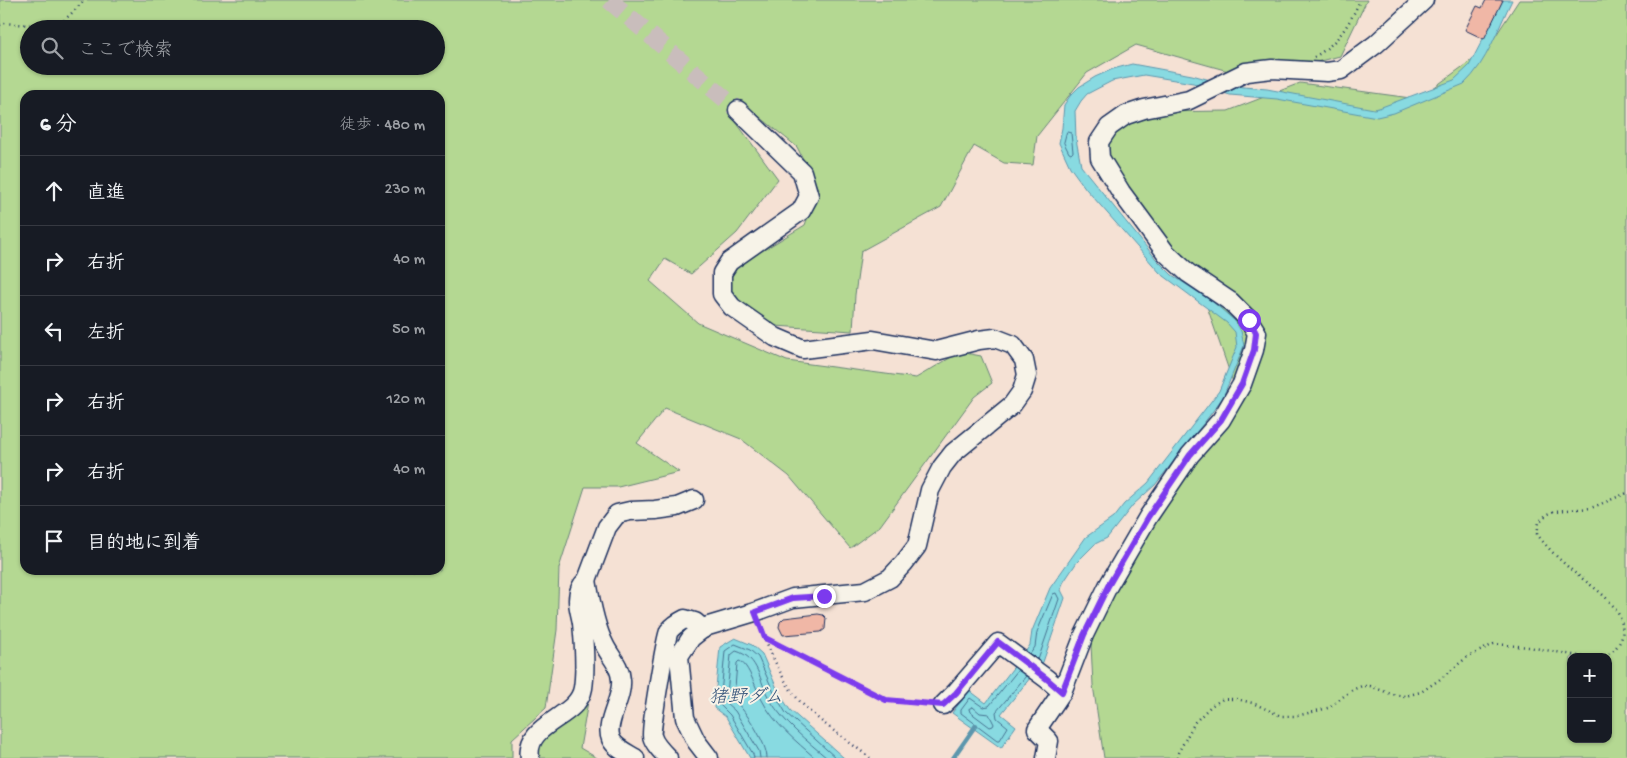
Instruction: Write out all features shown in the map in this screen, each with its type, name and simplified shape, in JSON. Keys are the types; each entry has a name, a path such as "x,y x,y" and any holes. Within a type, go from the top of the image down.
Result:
{"street":[{"path":"1046,758 1049,741 1037,729 1062,692 1084,635 1108,586 1148,517 1184,462 1221,420 1242,384 1254,350 1256,333 1249,320 1231,302 1188,273 1166,253 1120,192 1100,158 1099,142 1109,127 1126,115 1144,109 1189,100 1246,72 1272,69 1327,72 1340,70 1366,52 1424,0"},
{"path":"709,758 696,742 685,718 679,656 691,638 703,629 793,598 865,591 890,578 904,564 917,546 930,490 942,467 953,453 1012,405 1022,391 1026,375 1024,360 1013,345 995,338 936,351 872,340 804,349 775,337 732,307 722,294 722,273 729,262 801,211 809,196 802,172 738,110"},
{"path":"530,758 532,743 536,735 545,726 571,708 583,690 582,624 578,600 581,586 587,580 607,527 617,514 677,507 694,500"},
{"path":"587,580 590,602 599,629 605,646 613,657 620,673 622,682 620,696 609,729 611,739 616,746 635,758"},
{"path":"668,758 652,736 652,724 668,632 684,619 696,622 703,629"},
{"path":"943,705 956,693 998,642 1062,692"}],"path":[{"path":"63,20 85,0"},
{"path":"1313,57 1335,42 1347,28 1360,0"},
{"path":"0,25 3,23 20,23"},
{"path":"1611,653 1621,640 1626,627 1622,615 1614,604 1575,573 1547,547 1537,534 1539,522 1546,515 1555,511 1591,508 1627,493"},
{"path":"755,612 774,661 798,699 812,713 870,758"},
{"path":"765,638 886,700 943,705"},
{"path":"1177,758 1195,722 1211,706 1223,699 1236,698 1253,702 1281,716 1313,714 1328,708 1352,690 1362,686 1370,686 1391,694 1405,696 1420,692 1439,680 1466,658 1494,644 1530,647 1567,654"}],"green space":[{"path":"0,0 1367,0 1340,56 1253,78 1136,45 1087,73 1037,136 1033,165 1004,163 974,146 941,207 861,251 855,295 853,331 775,326 719,286 729,271 805,225 818,189 797,147 739,100 730,114 778,179 737,233 691,274 665,259 650,281 698,323 787,361 916,378 960,352 981,356 992,383 974,397 880,526 850,548 789,476 741,439 665,408 637,443 679,472 618,487 585,487 559,568 557,630 546,708 512,739 512,758 0,758"},
{"path":"1519,0 1627,0 1627,758 1104,758 1093,685 1089,604 1138,518 1203,431 1234,385 1203,295 1139,212 1104,156 1108,134 1151,112 1228,111 1300,83 1418,99 1487,49"},
{"path":"577,682 591,684 580,748 597,758 536,758 537,750 557,722"}],"water":[{"path":"1503,0 1512,0 1486,56 1472,76 1464,84 1394,113 1377,117 1277,99 1230,95 1193,83 1144,75 1112,81 1087,94 1081,101 1075,111 1076,139 1081,166 1156,259 1172,275 1213,302 1235,321 1241,331 1244,346 1223,397 1207,419 1155,485 1133,505 1107,538 1095,544 1077,562 1063,583 1061,590 1065,598 1043,662 1001,714 1016,726 1001,748 952,713 969,690 986,703 1030,645 1032,631 1050,588 1086,537 1113,518 1124,504 1148,483 1219,391 1237,347 1235,332 1227,323 1160,273 1086,189 1070,167 1059,143 1064,105 1070,96 1079,87 1095,77 1113,69 1132,64 1192,75 1232,86 1267,89 1374,109 1379,108 1454,80 1469,66"},
{"name":"猪野ダム","path":"735,638 752,645 762,654 779,693 790,710 844,758 750,758 726,717 714,708 720,647"}],"building":[{"path":"1486,0 1503,0 1484,39 1465,30 1477,6 1482,8"},
{"path":"818,614 826,618 825,629 821,632 783,635 779,627 780,622 784,618"}],"waterway":[{"path":"953,758 976,725"}],"tunnel":[{"path":"609,0 738,110"}],"route":[{"path":"824,596 793,598 755,612 765,638 886,700 943,705 956,693 998,642 1062,692 1084,635 1108,586 1148,517 1190,455 1221,420 1242,384 1254,350 1256,333 1249,320"}]}
